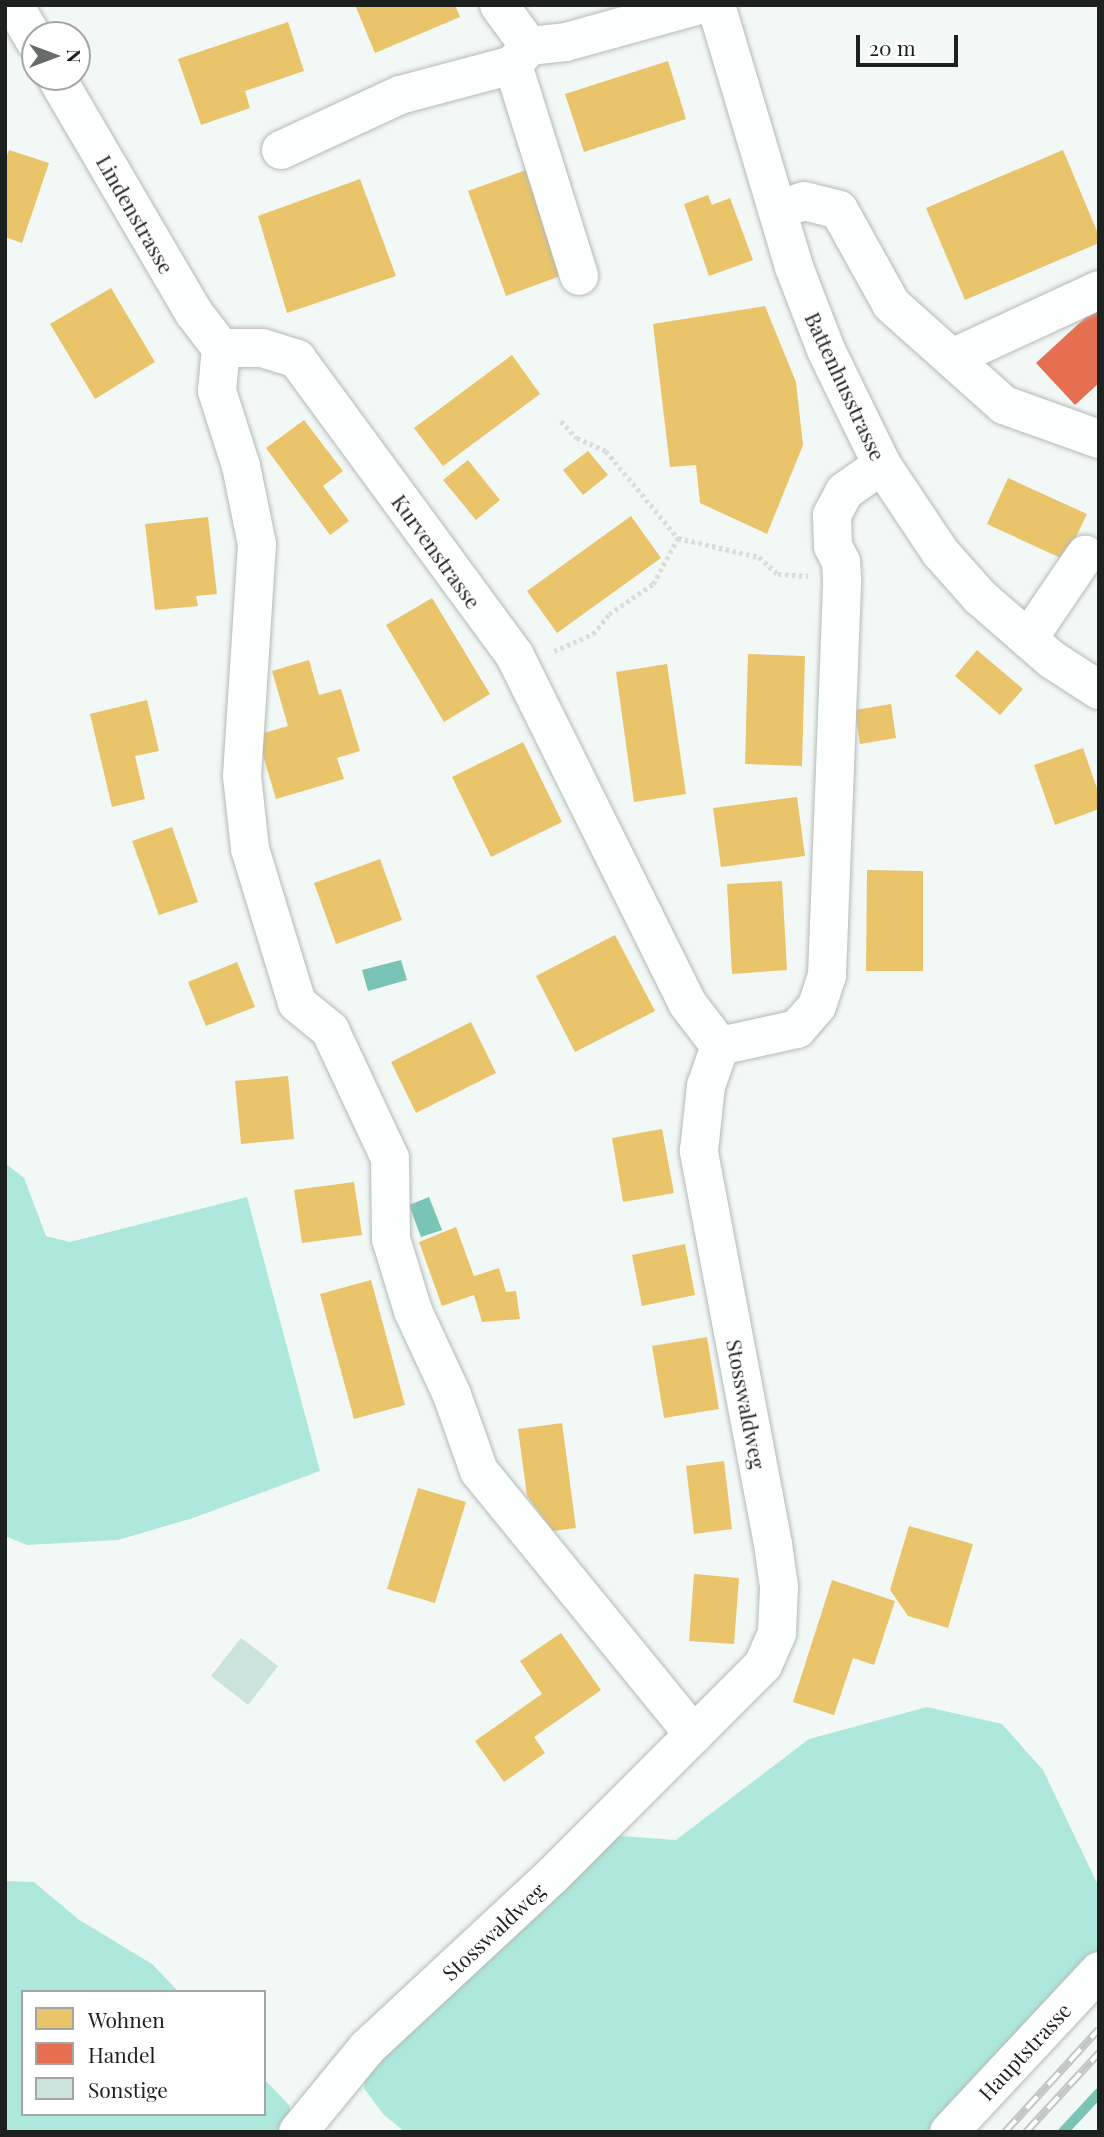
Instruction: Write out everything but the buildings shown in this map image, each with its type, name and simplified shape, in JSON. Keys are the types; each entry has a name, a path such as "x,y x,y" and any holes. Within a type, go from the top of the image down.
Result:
{"street":[{"path":"14,5 23,21"},
{"path":"499,5 521,56 579,276"},
{"path":"281,150 400,95 660,11 699,5"},
{"name":"Battenhusstrasse","path":"716,5 794,267 825,350 882,465 940,552 980,597 1051,659 1099,690"},
{"name":"Lindenstrasse","path":"64,91 194,313 221,348"},
{"path":"777,210 804,201 839,210 891,304 1004,405 1099,439"},
{"path":"952,358 1099,290"},
{"path":"221,348 217,391 241,466 257,544 242,776 250,849 297,1003 330,1030 390,1158 391,1239 413,1311 452,1395 479,1471 694,1735"},
{"name":"Kurvenstrasse","path":"221,348 262,348 297,359 515,656 687,1003 720,1046"},
{"path":"720,1046 797,1029 817,1006 827,976 842,579 841,562 834,546 832,515 845,491 882,465"},
{"path":"1028,639 1085,555"},
{"name":"Stosswaldweg","path":"298,2132 367,2048 551,1877 763,1665 777,1633 779,1598 774,1544 699,1151 706,1086 720,1046"},
{"name":"Hauptstrasse","path":"949,2132 1099,1971"}],"path":[{"path":"561,421 577,438 606,451 678,538 759,557 778,575 811,576"},
{"path":"515,656 530,646 555,651 593,634 609,614 653,584 678,538"}],"shaded area":[{"path":"401,960 407,980 368,991 362,970"},
{"path":"5,1163 24,1178 46,1236 70,1242 247,1197 320,1471 193,1518 118,1540 27,1545 5,1536"},
{"path":"429,1197 442,1230 421,1237 409,1205"},
{"path":"927,1707 1002,1724 1043,1770 1099,1887 1099,1971 949,2132 405,2132 383,2114 364,2088 367,2048 594,1834 676,1840 809,1739"},
{"path":"5,1881 34,1882 78,1919 152,1964 177,1990 21,1990 21,2116 266,2116 266,2081 289,2105 296,2132 5,2132"}],"waterway":[{"path":"1063,2132 1099,2093"}],"railway":[{"path":"1005,2132 1099,2029"},
{"path":"1026,2132 1099,2053"}]}
